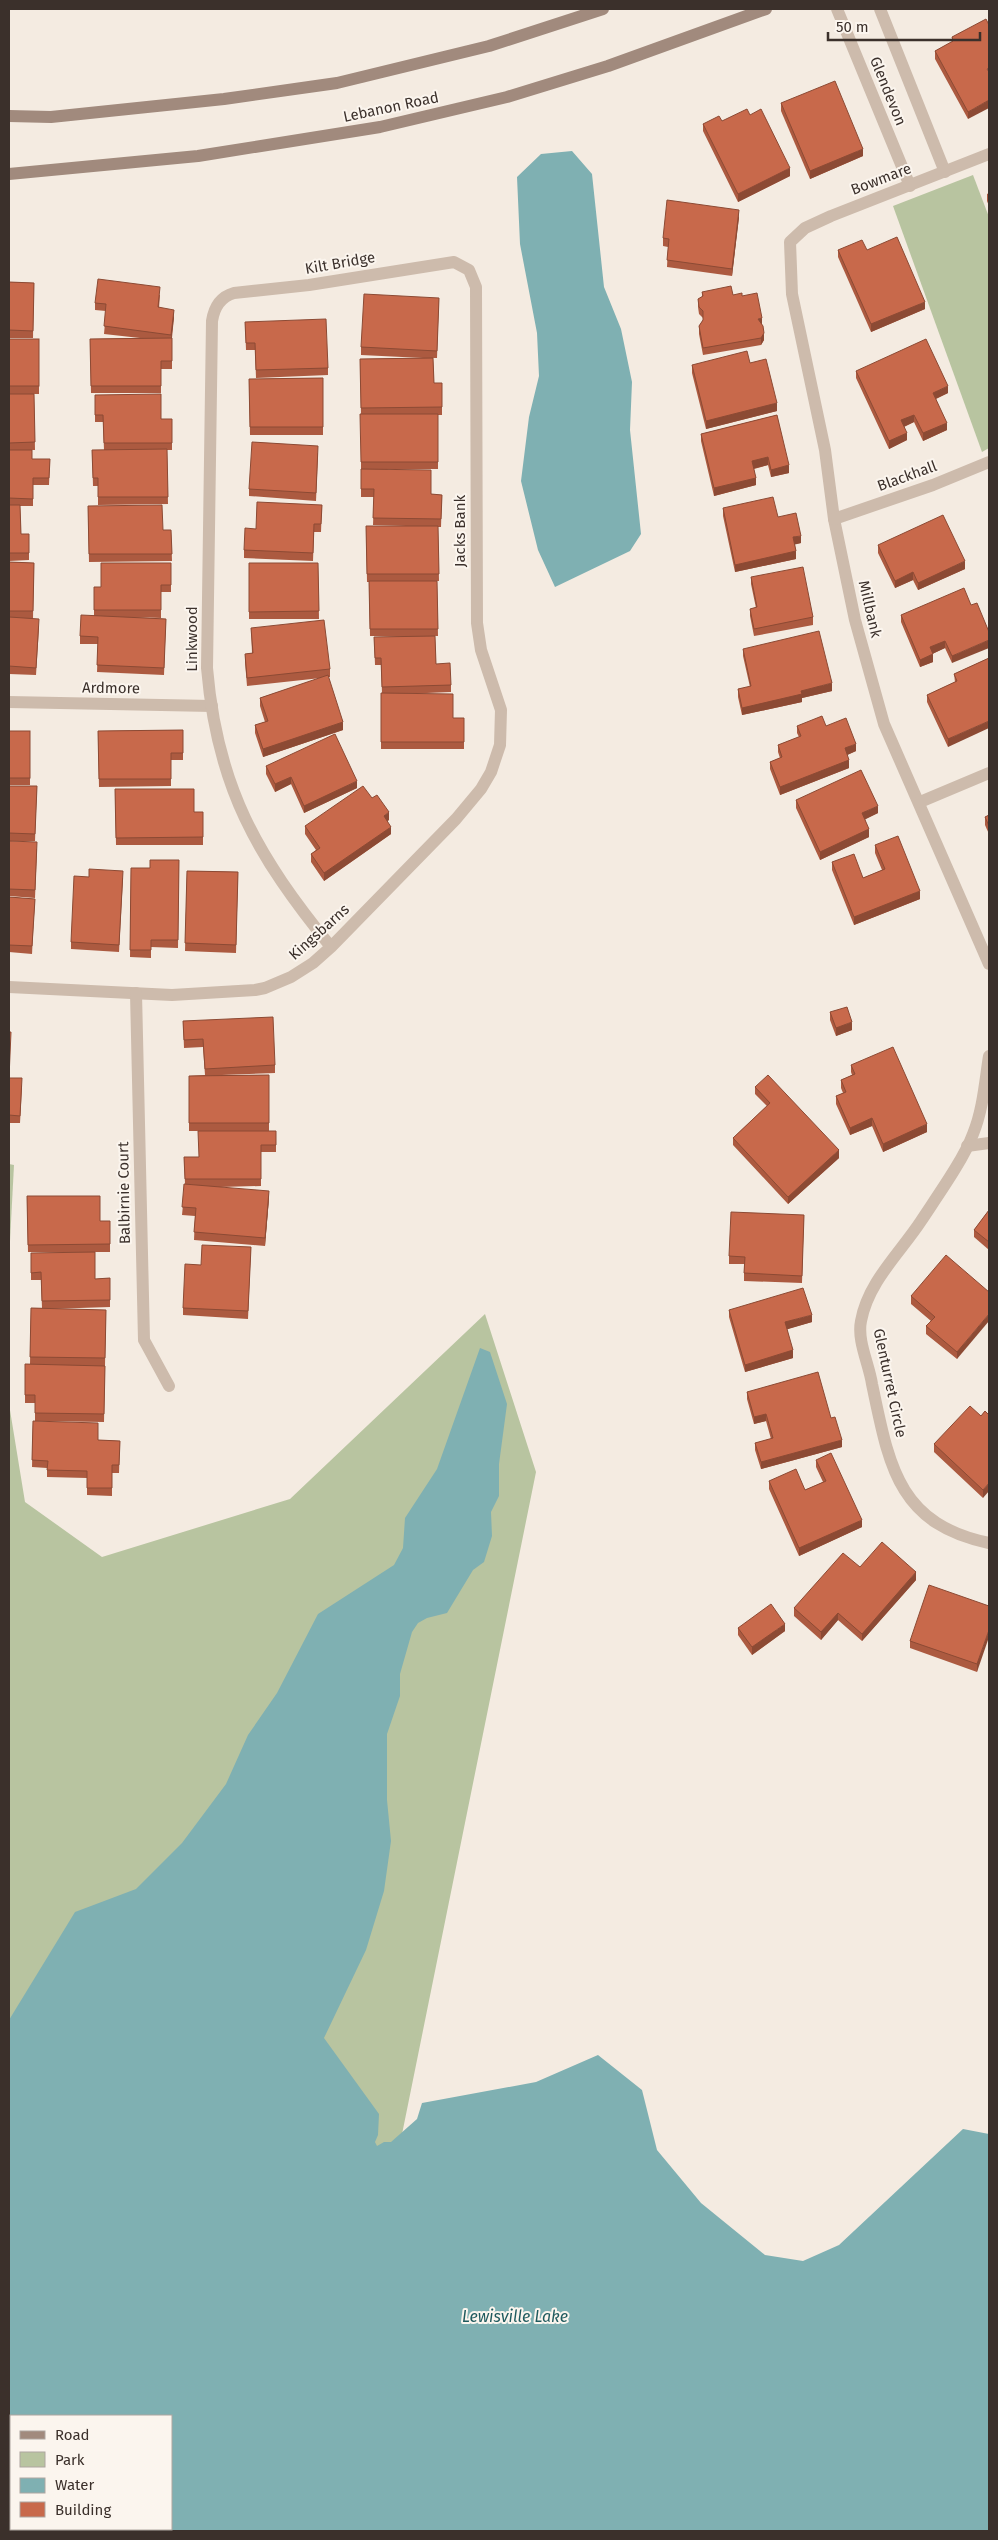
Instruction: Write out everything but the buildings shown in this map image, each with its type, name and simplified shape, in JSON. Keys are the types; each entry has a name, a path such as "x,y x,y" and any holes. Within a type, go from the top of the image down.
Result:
{"main road":[{"path":"9,116 51,117 224,99 337,83 489,46 603,9"},
{"name":"Lebanon Road","path":"9,174 198,156 380,127 506,97 608,66 766,9"}],"street":[{"name":"Glendevon","path":"837,9 910,186"},
{"name":"Glendevon","path":"880,9 945,172"},
{"name":"Bowmare","path":"790,242 805,228 830,216 989,154"},
{"name":"Millbank","path":"790,242 792,294 825,450 834,519 855,620 884,724 920,802 989,964"},
{"name":"Kilt Bridge","path":"220,301 234,293 309,285 436,263 454,262 466,268"},
{"name":"Jacks Bank","path":"466,268 476,287 477,623 481,650 499,704 502,722 497,754 481,789"},
{"name":"Linkwood","path":"220,301 213,315 210,328 208,668 212,706 225,766 244,819 275,875 330,947"},
{"name":"Blackhall","path":"834,519 933,485 989,462"},
{"name":"Ardmore","path":"9,702 212,706"},
{"path":"920,802 989,773"},
{"name":"Kingsbarns","path":"9,987 172,995 266,988 302,971 330,947 456,819 481,789"},
{"name":"Balbirnie Court","path":"136,993 144,1340 169,1386"},
{"name":"Glenturret Circle","path":"989,1056 973,1134 920,1223 873,1286 861,1321 862,1340 882,1430 898,1482 910,1501 950,1532 989,1543"},
{"path":"967,1146 989,1143"}],"green space":[{"path":"973,175 989,217 989,448 982,452 893,206"},
{"path":"9,1164 14,1165 9,1260"},
{"path":"485,1314 536,1472 347,2406 172,2416 10,2415 9,2531 9,1404 25,1502 102,1557 290,1499"}],"water":[{"path":"572,151 592,174 604,287 621,329 632,382 630,430 641,534 630,551 555,587 538,550 521,481 529,417 539,376 537,333 520,244 517,177 541,154"},
{"name":"Lewisville Lake","path":"480,1348 490,1352 507,1404 499,1464 499,1496 491,1512 492,1536 484,1562 473,1570 447,1613 427,1618 418,1623 412,1632 400,1674 400,1696 387,1734 387,1800 391,1841 384,1891 366,1950 324,2038 379,2114 378,2135 375,2142 377,2146 384,2142 391,2142 417,2119 422,2103 536,2082 598,2055 642,2090 657,2150 701,2203 765,2255 803,2261 839,2245 963,2129 989,2134 989,2531 9,2531 9,2020 75,1912 136,1889 182,1843 226,1784 248,1735 277,1693 318,1614 394,1565 403,1548 405,1518 437,1469"}]}
